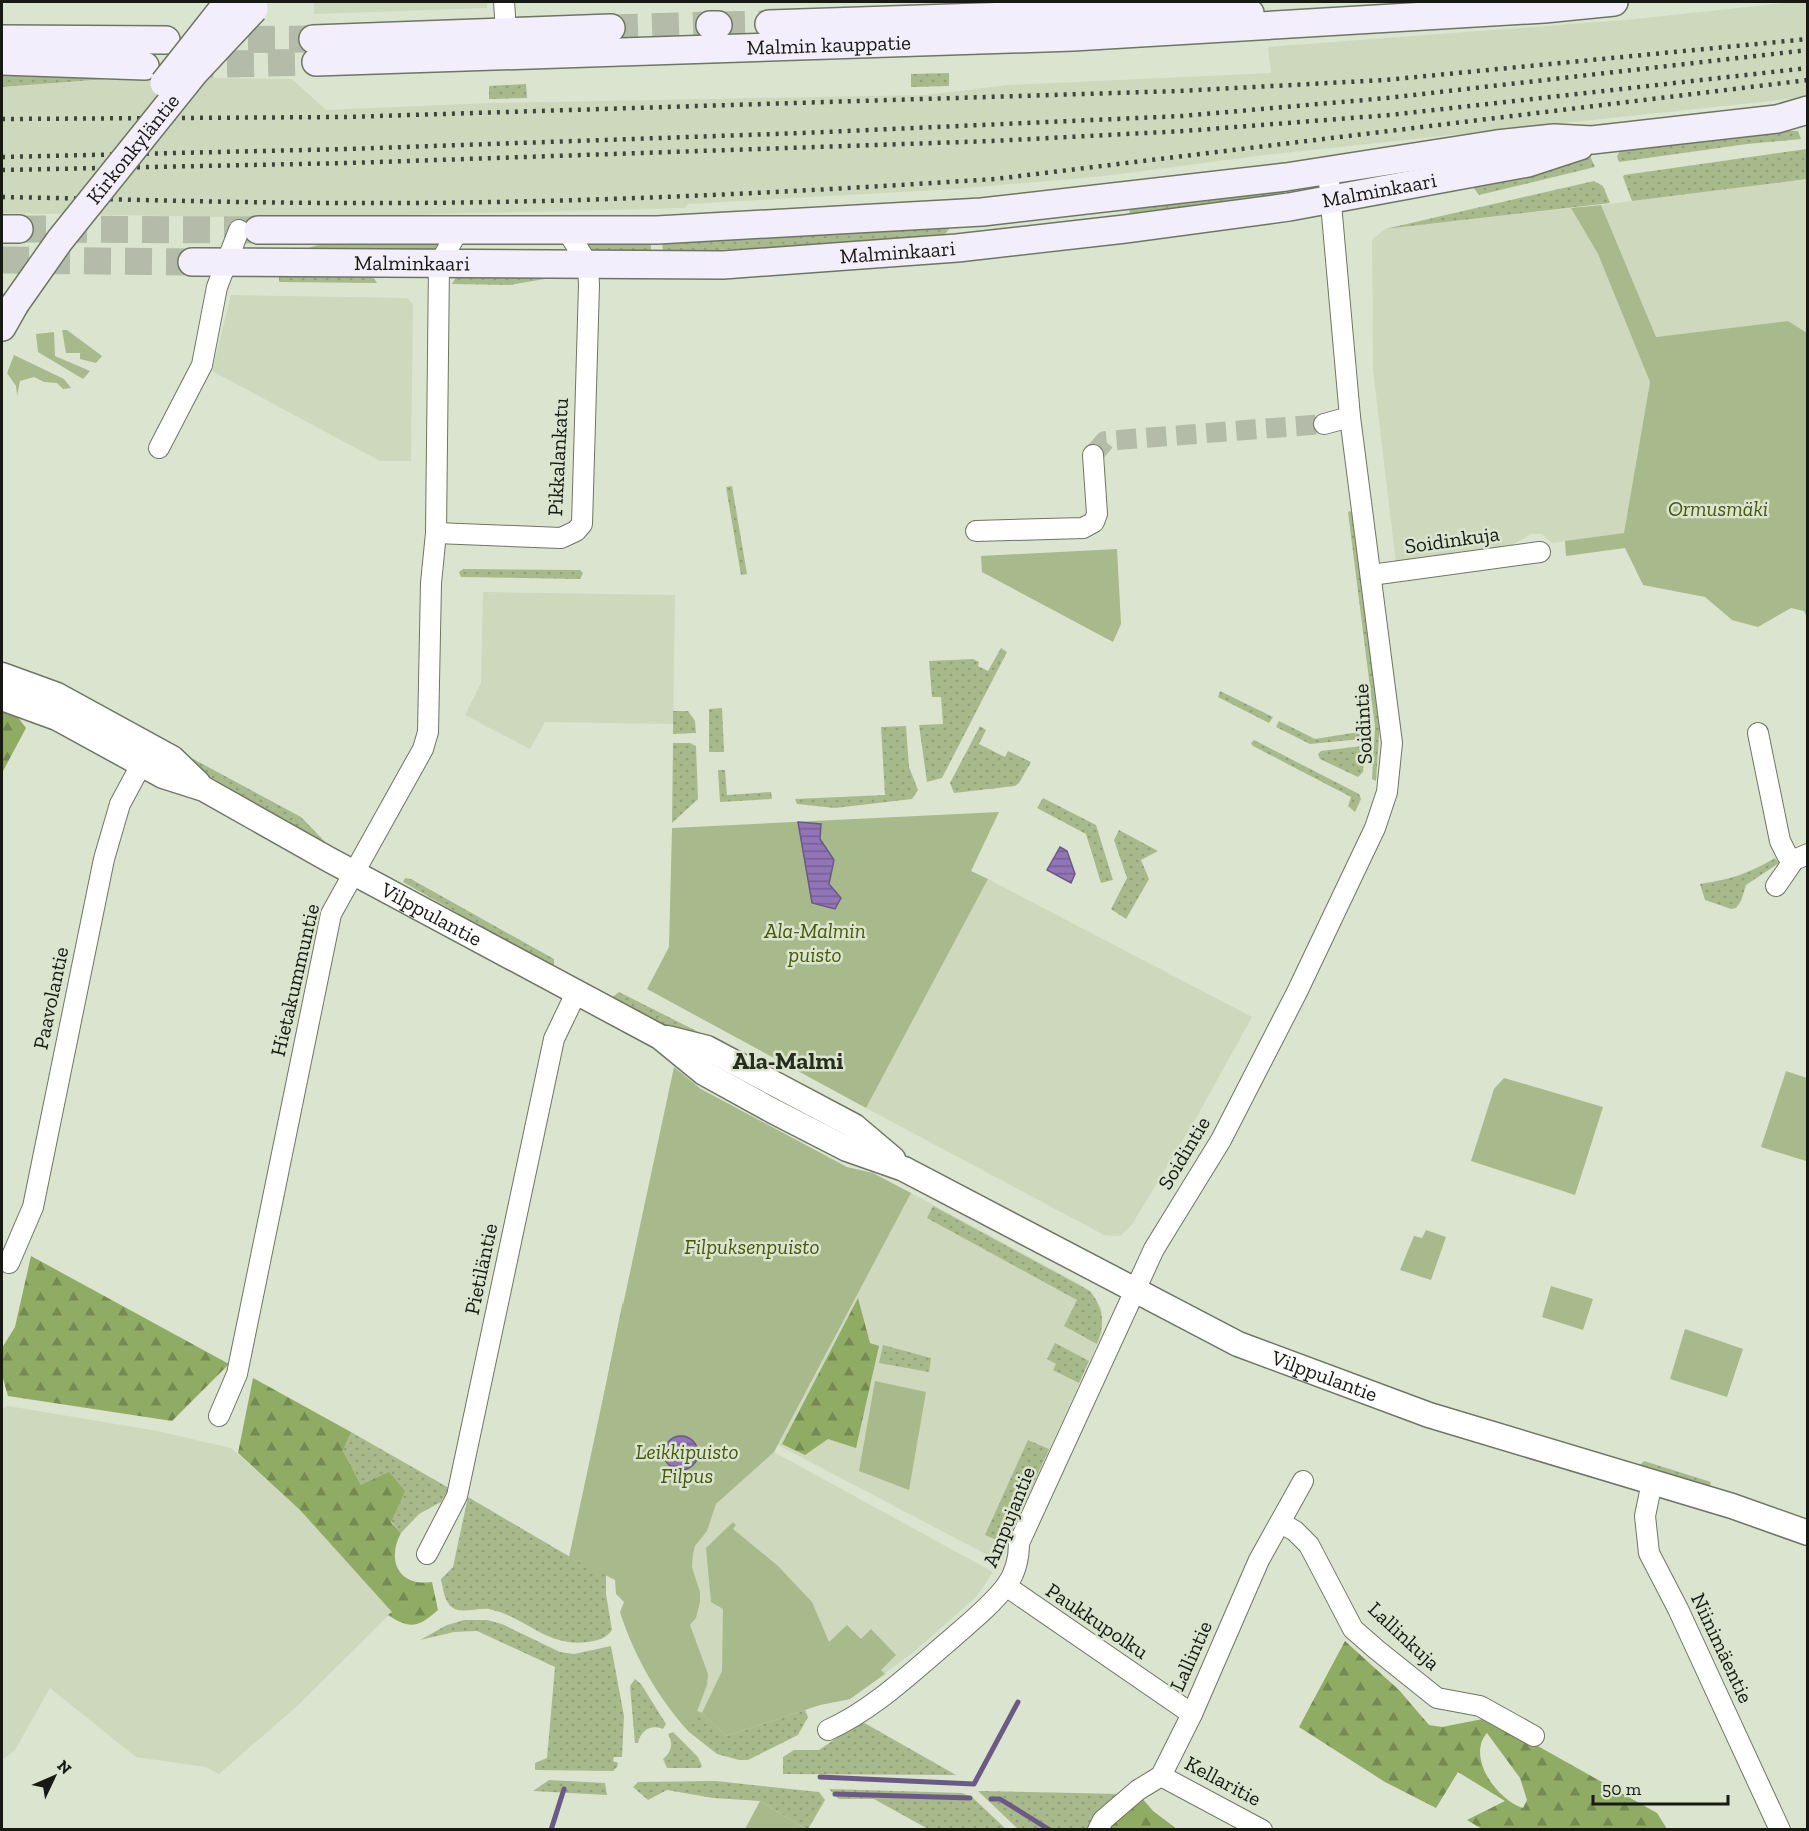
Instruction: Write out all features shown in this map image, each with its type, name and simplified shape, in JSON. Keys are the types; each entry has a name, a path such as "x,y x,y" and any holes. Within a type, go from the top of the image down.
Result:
{"main road":[{"name":"Kirkonkyläntie","path":"8,299 41,238 228,2"},
{"name":"Kirkonkyläntie","path":"8,299 60,240 194,73 219,49 260,2"},
{"name":"Malmin kauppatie","path":"1486,11 1515,2"},
{"name":"Malmin kauppatie","path":"769,24 1218,14 1341,22 1545,9 1614,2"},
{"name":"Malmin kauppatie","path":"315,50 1218,14"},
{"name":"Malmin kauppatie","path":"507,44 611,28"},
{"path":"2,39 166,40"},
{"path":"2,61 146,66"},
{"name":"Malminkaari","path":"249,230 657,230 982,212 1120,198 1497,144 1554,138 1592,140 1776,119 1808,110"},
{"name":"Malminkaari","path":"1776,119 1808,125"},
{"name":"Malminkaari","path":"192,262 723,265 957,248 1125,230 1331,200 1528,163 1567,152 1592,140"},
{"path":"2,327 8,299"}],"street":[{"path":"504,2 507,44"},
{"name":"Soidintie","path":"1136,1290 1154,1249 1221,1140 1297,992 1376,828 1387,792 1392,743 1350,417 1328,170"},
{"path":"159,448 202,365 217,287 227,263 249,230"},
{"path":"436,533 439,264 458,231"},
{"path":"567,231 588,264"},
{"name":"Pikkalankatu","path":"436,533 561,538 576,531 582,524 588,264"},
{"path":"1324,424 1350,417"},
{"path":"976,531 1083,528 1090,525 1097,514 1093,455"},
{"name":"Hietakummuntie","path":"219,1416 237,1374 331,914 354,871 367,854 423,749 428,732 431,583 436,533"},
{"name":"Soidinkuja","path":"1371,575 1540,552"},
{"name":"Vilppulantie","path":"2,675 57,695 145,755"},
{"name":"Vilppulantie","path":"2,698 145,755 172,758 204,789 660,1037 707,1048 854,1126 904,1169 1238,1344 1349,1388 1429,1415 1772,1519 1808,1533"},
{"path":"1758,733 1780,842 1786,855 1801,857"},
{"name":"Paavolantie","path":"9,1263 33,1207 104,859 120,804 145,755"},
{"path":"1776,886 1801,857"},
{"name":"Pietiläntie","path":"427,1554 458,1496 554,1040 577,991"},
{"name":"Ampujantie","path":"828,1730 848,1721 907,1676 968,1624 1006,1586 1019,1557 1019,1543 1136,1290"},
{"name":"Lallintie","path":"1161,1776 1192,1714 1259,1560 1303,1480"},
{"name":"Niinimäentie","path":"1652,1482 1646,1516 1649,1553 1678,1609 1780,1830"},
{"name":"Vilppulantie","path":"1772,1519 1808,1524"},
{"name":"Lallinkuja","path":"1281,1523 1295,1531 1309,1545 1353,1629 1377,1650 1437,1698 1480,1706 1534,1736"},
{"name":"Paukkupolku","path":"1006,1586 1192,1714"},
{"path":"1098,1830 1103,1820 1138,1790 1161,1776"},
{"name":"Kellaritie","path":"1161,1776 1262,1830"}],"shaded area":[{"path":"314,2 487,2 487,8 314,14"},
{"path":"1808,2 1807,97 1265,155 1104,176 955,189 688,204 685,208 280,218 2,213 2,87 140,77 292,79 326,110 490,103 926,95 1008,85 1271,73 1268,47 1626,20"},
{"path":"1807,179 1807,333 1788,321 1656,337 1601,205"},
{"path":"1571,208 1598,254 1650,382 1624,533 1552,543 1542,534 1531,534 1505,549 1396,563 1373,370 1372,240 1385,229"},
{"path":"231,295 407,298 413,304 411,461 380,461 212,371"},
{"path":"483,592 675,595 673,724 545,722 530,749 465,715 481,683"},
{"path":"798,822 821,824 820,839 834,860 829,884 841,898 835,909 812,903"},
{"path":"1060,847 1067,851 1075,874 1071,883 1047,870"},
{"path":"988,879 1252,1017 1195,1120 1131,1226 1120,1236 1104,1235 866,1108"},
{"path":"911,1193 1083,1286 1097,1301 1102,1311 1102,1333 999,1561 778,1445"},
{"path":"8,1406 157,1431 231,1448 300,1510 392,1612 296,1707 219,1774 206,1767 136,1757 50,1688 15,1750 2,1760 2,1409"},
{"path":"681,1436 693,1441 698,1453 693,1465 681,1470 669,1465 664,1453 669,1441"},
{"path":"774,1452 993,1572 977,1596 915,1651 850,1699 820,1705 726,1736 697,1710 707,1685 690,1625 696,1618 700,1602 700,1592 692,1567 693,1554 695,1546 707,1531 716,1504"}],"green space":[{"path":"2,67 133,77 2,87"},
{"path":"949,73 949,86 911,87 911,74"},
{"path":"526,84 527,98 489,99 489,86"},
{"path":"1762,131 1798,131 1801,139 1747,144 1619,162 1617,157 1620,150"},
{"path":"1807,149 1807,179 1632,201 1623,177 1624,175"},
{"path":"1585,154 1590,156 1595,167 1479,195 1469,182"},
{"path":"1594,181 1603,186 1610,203 1385,229"},
{"path":"1283,188 1286,202 1131,220 1129,209"},
{"name":"Ormusmäki","path":"1601,205 1656,337 1788,321 1807,333 1807,617 1804,611 1791,608 1758,627 1732,620 1705,597 1643,585 1625,548 1566,556 1565,541 1624,533 1650,382 1598,254 1571,208"},
{"path":"948,226 949,229 942,238 663,253 662,241"},
{"path":"332,241 438,242 440,244 435,252 309,253 308,248"},
{"path":"651,241 651,253 593,254 587,244"},
{"path":"279,274 371,274 377,283 279,282"},
{"path":"550,275 550,278 510,285 452,284 456,277"},
{"path":"62,330 67,330 102,356 96,363 80,359 80,353 66,353"},
{"path":"54,332 55,356 90,371 83,379 38,352 36,334"},
{"path":"14,355 64,379 71,388 63,389 57,383 44,382 34,377 20,381 17,396 16,386 7,373"},
{"path":"732,486 747,574 741,575 726,487"},
{"path":"1348,512 1354,515 1380,721 1376,781 1372,779 1375,727"},
{"path":"1117,549 1121,624 1113,642 982,572 981,556"},
{"path":"463,569 580,570 583,573 580,579 461,577 459,572"},
{"path":"1001,648 1007,652 942,778 927,782 919,725 943,724 941,697 932,697 929,661 973,659 979,662 978,666 988,671"},
{"path":"1220,691 1273,717 1269,723 1218,697"},
{"path":"722,708 724,752 709,752 709,709"},
{"path":"2,710 16,715 26,728 2,773"},
{"path":"673,711 688,711 695,721 696,733 673,734"},
{"path":"1279,721 1315,739 1365,731 1361,739 1310,744 1276,727"},
{"path":"906,726 909,767 918,790 912,799 835,808 797,804 795,799 885,795 881,727"},
{"path":"980,726 986,730 979,744 1005,757 1008,751 1031,762 1015,786 954,793 950,783"},
{"path":"1254,740 1359,794 1361,799 1355,812 1348,806 1351,797 1253,746 1251,743"},
{"path":"673,743 690,743 696,746 698,799 672,823"},
{"path":"1362,746 1365,750 1363,772 1358,777 1320,759 1318,754 1321,751"},
{"path":"184,754 301,817 328,845 178,758"},
{"path":"718,770 725,770 727,795 771,792 772,799 720,802"},
{"path":"1043,798 1096,825 1113,880 1101,883 1086,834 1037,808"},
{"name":"Ala-Malmin puisto","path":"999,812 971,871 988,879 866,1108 647,989 669,947 672,828"},
{"path":"1119,830 1158,851 1141,860 1149,879 1126,919 1111,909 1127,878 1114,840"},
{"path":"1775,858 1779,863 1746,885 1736,908 1731,909 1705,900 1700,884 1739,875"},
{"path":"405,878 411,879 554,959 554,966 552,967 403,882"},
{"path":"619,992 784,1075 782,1082 660,1027 611,998"},
{"name":"Filpuksenpuisto","path":"674,1067 701,1089 847,1167 873,1173 911,1193 774,1452 716,1504 707,1531 695,1546 692,1567 700,1592 700,1602 696,1618 690,1625 708,1674 707,1685 689,1732 657,1691 632,1645 620,1612 624,1602 616,1594 615,1580 569,1557"},
{"path":"1786,1071 1807,1078 1806,1161 1761,1147"},
{"path":"1504,1078 1603,1107 1575,1195 1471,1161 1494,1089"},
{"path":"933,1206 1090,1291 1098,1304 1102,1317 1097,1344 1064,1326 1077,1300 927,1218"},
{"path":"1426,1230 1446,1237 1431,1280 1400,1270 1414,1236 1422,1238"},
{"path":"31,1256 229,1364 172,1421 8,1396 2,1375 2,1348 15,1327"},
{"path":"1551,1286 1593,1299 1583,1330 1542,1317"},
{"path":"858,1298 870,1343 879,1346 856,1448 828,1439 805,1455 782,1444"},
{"path":"623,1300 606,1564 606,1594 612,1630 598,1640 573,1643 548,1636 514,1618 489,1609 457,1610 453,1608 446,1599 441,1579 453,1567 468,1497 577,1561 597,1429"},
{"path":"1685,1329 1743,1349 1727,1397 1670,1379"},
{"path":"1055,1343 1089,1361 1079,1383 1053,1370 1056,1364 1047,1359"},
{"path":"883,1345 931,1358 929,1372 879,1363"},
{"path":"253,1378 351,1432 343,1451 361,1485 389,1472 405,1491 391,1522 401,1533 395,1553 396,1562 398,1570 411,1580 432,1582 438,1610 431,1616 420,1623 408,1624 388,1615 392,1612 300,1510 238,1453"},
{"path":"875,1381 926,1392 909,1490 859,1471"},
{"path":"351,1432 449,1488 441,1502 419,1514 401,1533 361,1485 343,1451"},
{"path":"1028,1440 1049,1449 1006,1544 985,1535"},
{"path":"1644,1461 1711,1482 1709,1489 1638,1467"},
{"path":"733,1522 736,1525 733,1529 778,1566 812,1602 829,1642 847,1625 861,1639 871,1629 896,1655 881,1670 885,1674 850,1699 820,1705 726,1736 702,1713 722,1671 723,1609 711,1602 706,1548"},
{"path":"464,1620 487,1620 502,1624 560,1652 574,1654 611,1646 624,1716 622,1757 614,1757 613,1761 618,1763 617,1767 613,1771 535,1770 535,1763 547,1758 555,1667 477,1631 454,1632 420,1640 447,1625"},
{"path":"1345,1641 1399,1690 1429,1725 1442,1727 1488,1718 1657,1813 1667,1829 1482,1829 1467,1820 1505,1801 1458,1772 1436,1808 1385,1782 1299,1727","holes":["1487,1733 1520,1778 1527,1800 1523,1808 1503,1796 1487,1776 1480,1754 1481,1743"]},
{"path":"635,1679 641,1684 666,1724 663,1729 654,1727 647,1729 641,1735 638,1743 635,1743 630,1686"},
{"path":"686,1705 702,1713 726,1736 805,1710 808,1717 798,1735 748,1760 739,1760 717,1754 689,1732 683,1723"},
{"path":"861,1721 956,1775 783,1774 783,1757 794,1750 819,1750"},
{"path":"673,1732 698,1757 702,1766 700,1768 667,1768 663,1759 671,1748 668,1734"},
{"path":"549,1780 605,1783 607,1795 533,1791"},
{"path":"716,1781 819,1792 825,1800 806,1829 760,1801 713,1798 667,1790 648,1800 633,1787 638,1782"},
{"path":"829,1789 962,1793 972,1797 1006,1829 928,1829 874,1799 839,1799"},
{"path":"978,1791 1120,1794 1091,1829 1019,1830"},
{"path":"1141,1797 1153,1811 1177,1829 1105,1830"},
{"path":"760,1801 806,1829 745,1829"}],"waterway":[{"path":"820,1777 974,1784 1018,1702"},
{"path":"551,1830 564,1789"},
{"path":"835,1794 970,1798"},
{"path":"991,1799 1000,1799 1050,1830"}],"tunnel":[{"path":"718,25 769,24"},
{"path":"611,28 710,25"},
{"path":"207,40 313,39"},
{"path":"186,65 316,62"},
{"path":"19,229 258,230"},
{"path":"2,260 192,262"},
{"path":"1093,455 1105,441 1324,424"}],"railway":[{"path":"2,119 346,117 1179,91 1385,80 1808,39"},
{"path":"2,157 348,149 802,133 1182,116 1387,98 1808,50"},
{"path":"2,170 349,163 992,141 1184,131 1390,115 1808,68"},
{"path":"2,197 307,203 512,202 754,193 995,179 1808,80"}],"district":[{"name":"Ala-Malmi","path":"788,1061"}],"park label":[{"name":"Leikkipuisto Filpus","path":"687,1464"}]}
